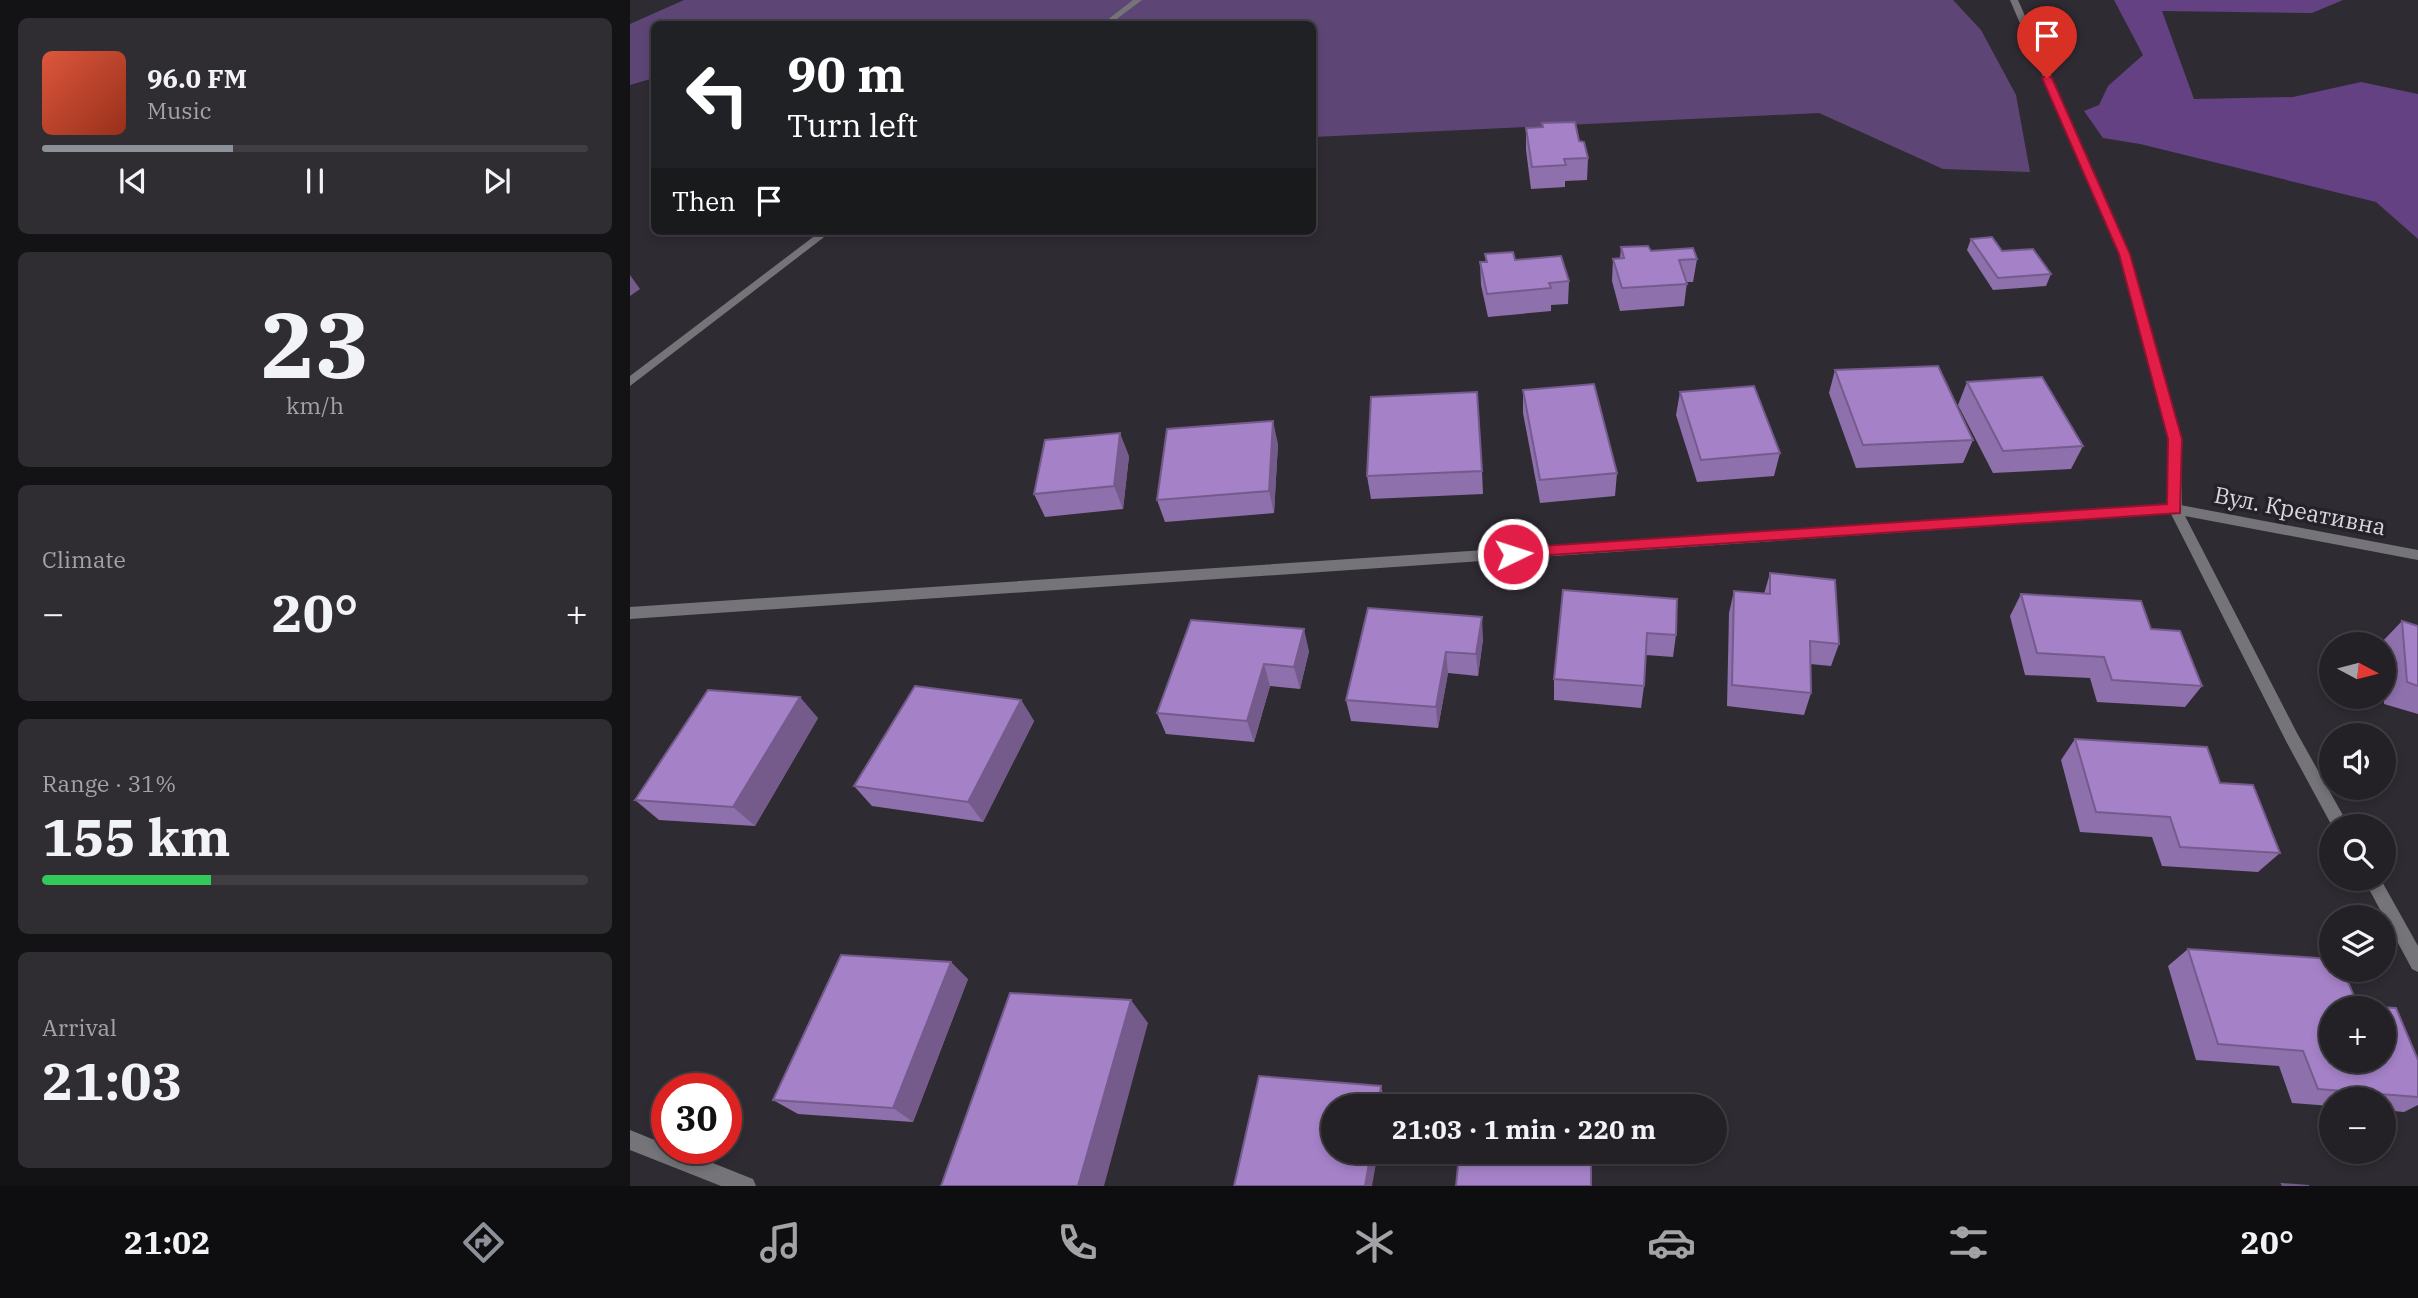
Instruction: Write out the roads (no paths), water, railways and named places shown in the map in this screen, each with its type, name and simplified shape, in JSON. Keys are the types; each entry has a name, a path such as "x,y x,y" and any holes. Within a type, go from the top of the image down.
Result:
{"street":[{"path":"1110,21 1138,0"},
{"path":"2014,0 2124,254 2175,439 2175,509 2292,738 2334,814"},
{"path":"630,382 822,235"},
{"name":"Вул. Креативна","path":"630,614 2175,509 2418,555"},
{"path":"2378,891 2418,963"},
{"path":"630,1140 746,1186"}]}
